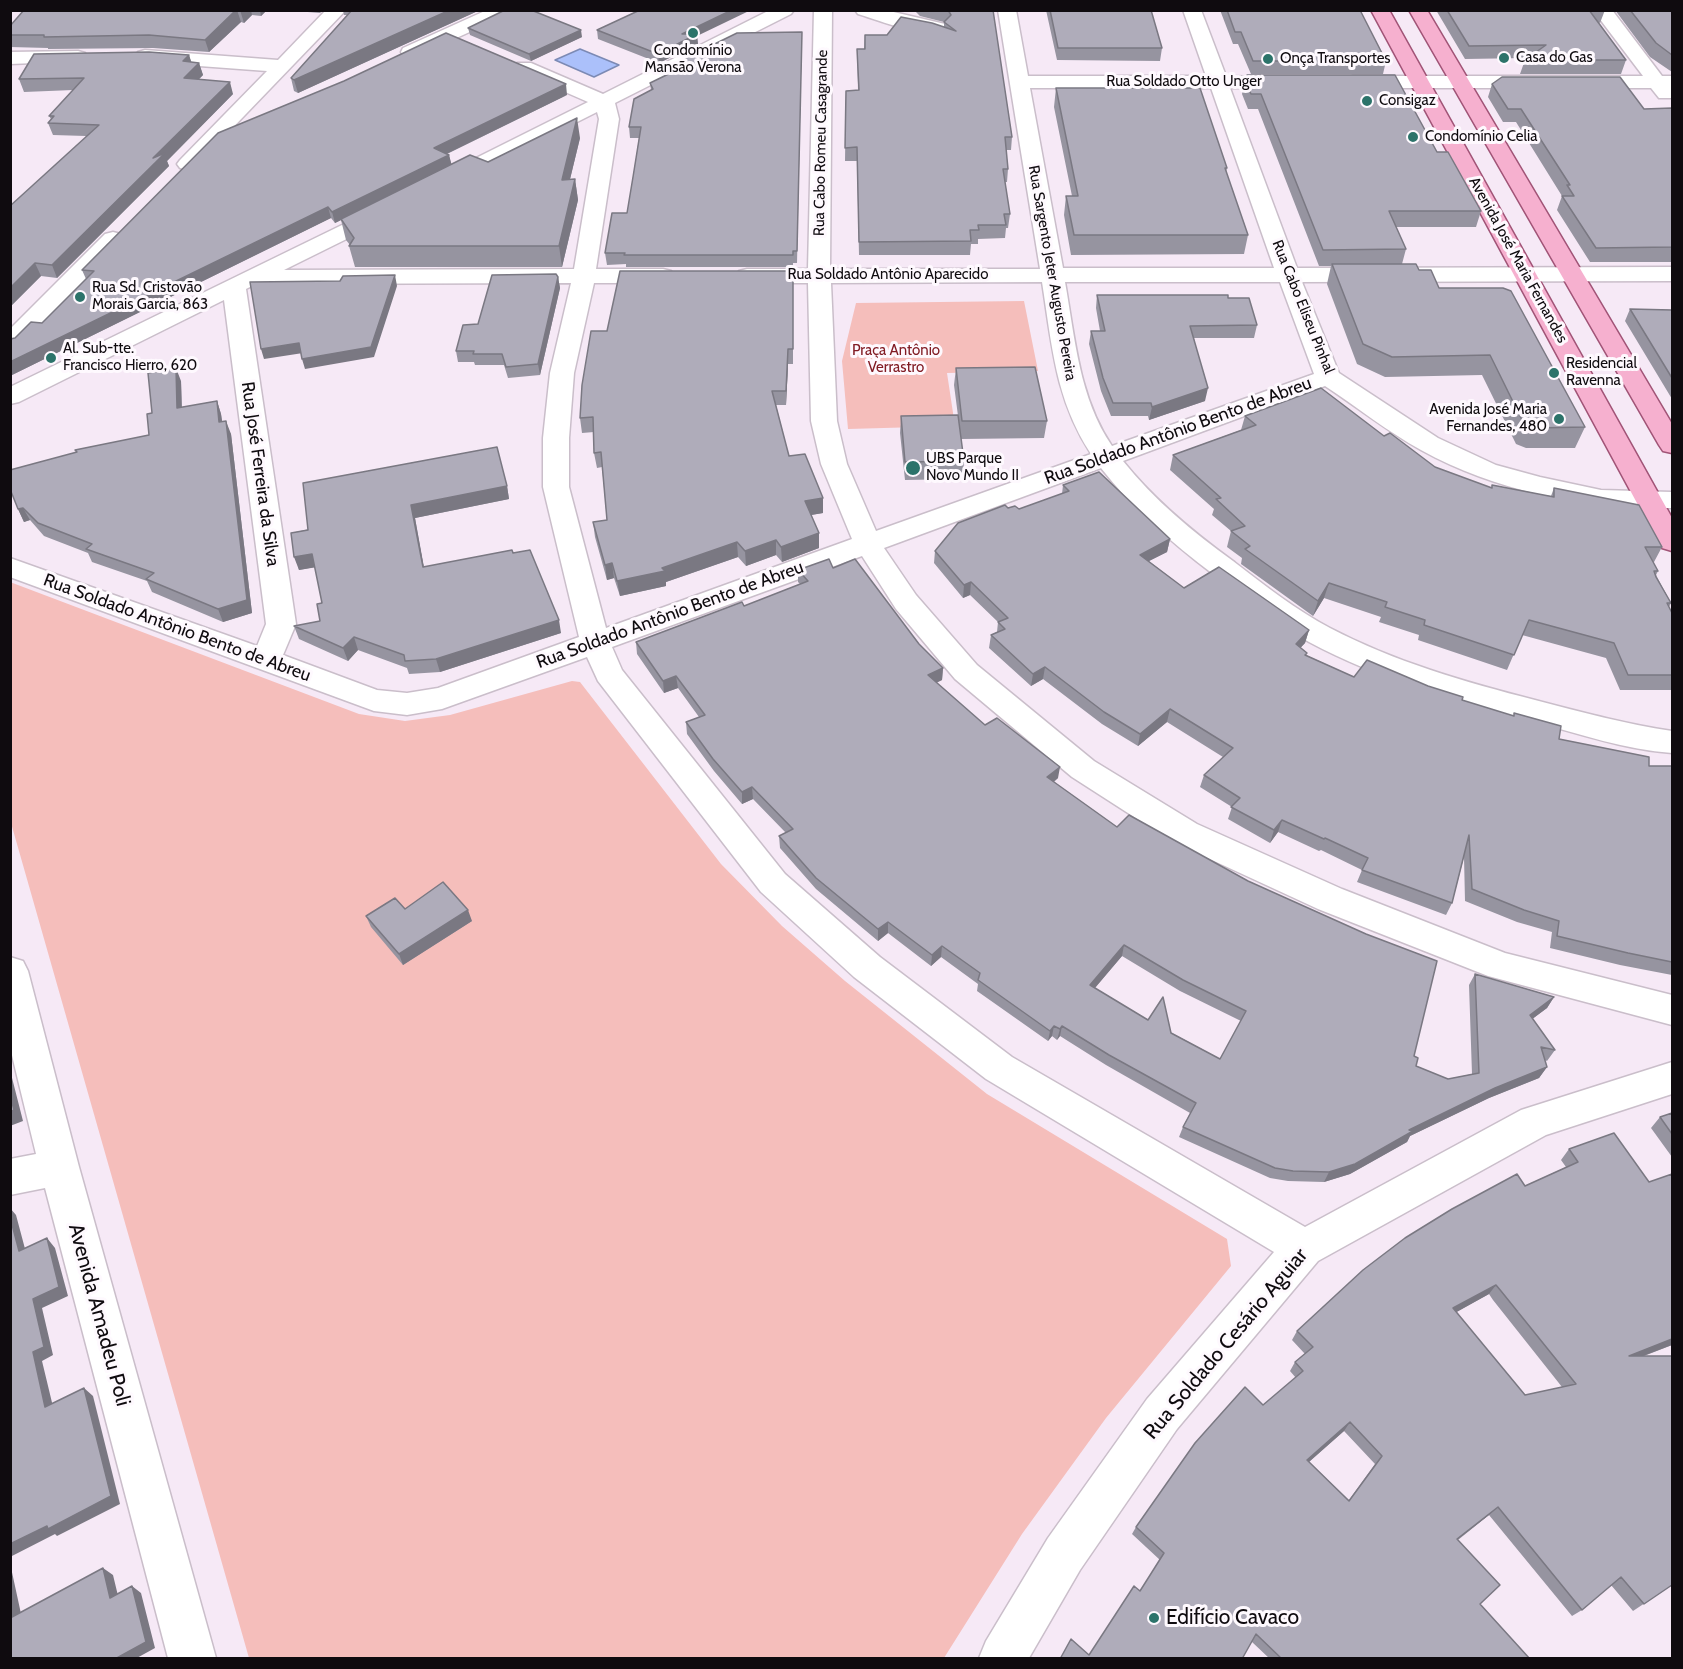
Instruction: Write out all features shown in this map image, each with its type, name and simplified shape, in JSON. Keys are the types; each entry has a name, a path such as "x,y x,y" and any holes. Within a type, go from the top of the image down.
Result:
{"main road":[{"name":"Avenida José Maria Fernandes","path":"1380,10 1525,274 1661,500 1672,542"},
{"path":"1418,10 1672,445"}],"street":[{"path":"171,181 337,10"},
{"path":"396,59 503,10"},
{"path":"428,190 785,10"},
{"name":"Rua Cabo Romeu Casagrande","path":"823,10 819,276 824,421 834,464 868,544 906,602 966,672 1083,769 1185,833 1330,899 1501,966 1672,1010"},
{"path":"864,10 912,24 939,28"},
{"name":"Rua Sargento Jeter Augusto Pereira","path":"1007,10 1071,384 1083,418 1106,456 1142,500 1184,537 1267,601 1319,634 1370,658 1473,696 1624,733 1672,742"},
{"name":"Rua Cabo Eliseu Pinhal","path":"1192,10 1328,377 1429,444 1488,471 1538,485 1600,498 1661,500"},
{"path":"1602,10 1665,82 1672,102"},
{"path":"449,35 470,45"},
{"path":"10,58 96,57"},
{"path":"130,57 188,58 283,66"},
{"path":"503,58 605,102"},
{"name":"Rua Soldado Otto Unger","path":"1020,82 1308,82"},
{"path":"1330,82 1665,82"},
{"path":"605,102 609,119 584,276 562,373 556,438 556,487 595,641 609,674 773,883 867,967 999,1068 1304,1248"},
{"path":"235,116 261,113"},
{"path":"10,397 407,200"},
{"path":"10,343 130,222"},
{"name":"Rua Soldado Antônio Aparecido","path":"726,276 1672,274"},
{"path":"242,281 679,276"},
{"name":"Rua José Ferreira da Silva","path":"242,281 281,624 266,660"},
{"name":"Rua Soldado Antônio Bento de Abreu","path":"10,567 374,700 407,704 441,699 595,641 1328,377"},
{"name":"Avenida Amadeu Poli","path":"10,971 59,1167 192,1659"},
{"name":"Rua Soldado Cesário Aguiar","path":"1003,1659 1064,1554 1162,1414 1304,1248 1535,1122 1672,1078"},
{"path":"10,1177 59,1167"}],"green space":[{"name":"Praça Antônio Verrastro","path":"1024,301 1038,371 947,373 955,426 848,429 842,361 856,303"},
{"path":"10,582 359,714 405,721 450,715 572,681 580,682 721,864 782,926 845,981 987,1094 1227,1239 1231,1266 1106,1418 1022,1534 944,1658 249,1658 11,823"}],"water":[{"path":"580,49 619,65 594,77 555,60"}],"building":[{"path":"24,10 236,10 205,40 149,35 44,37 44,35 10,35 10,26"},
{"path":"352,10 450,10 294,80 291,78"},
{"path":"505,10 531,10 581,30 529,54 468,28"},
{"path":"640,10 732,10 682,34 697,34 658,54 597,30"},
{"path":"948,10 993,10 1012,137 1005,137 1008,169 1003,169 1010,214 1004,214 1006,225 978,225 979,230 970,230 971,241 859,242 857,147 845,148 846,91 859,90 857,49 865,49 865,35 887,35 901,17 932,23 956,31 944,22 951,15"},
{"path":"1050,10 1151,10 1162,48 1058,48"},
{"path":"1227,10 1360,10 1386,61 1253,61 1241,32 1235,32"},
{"path":"1447,10 1589,10 1626,60 1525,60 1546,45 1469,46"},
{"path":"1630,10 1672,10 1672,55 1656,43"},
{"path":"802,32 797,251 793,251 793,255 605,253 612,213 627,213 641,127 629,127 634,99 653,89 650,83 689,64 680,61 737,33"},
{"path":"446,33 566,84 434,148 449,155 332,212 328,207 10,362 10,339 15,338 31,322 42,323 94,271 82,270 218,133 344,81"},
{"path":"149,52 189,55 183,61 199,63 184,78 230,82 153,158 165,153 52,265 35,263 10,288 10,206 99,125 48,123 54,116 49,116 84,78 19,79 34,54"},
{"path":"1247,75 1395,75 1437,152 1448,152 1481,211 1389,211 1406,249 1323,250 1261,94 1251,94 1245,79"},
{"path":"1502,77 1620,77 1644,109 1672,108 1672,247 1596,248 1562,196 1574,196 1567,185 1570,185 1521,109 1508,109 1492,84"},
{"path":"1056,88 1200,88 1248,235 1074,235 1066,196 1078,196"},
{"path":"577,118 562,180 575,179 559,246 349,246 354,238 341,219 470,155 488,162"},
{"path":"1332,264 1416,264 1419,270 1431,270 1439,288 1503,288 1511,291 1585,427 1534,428 1524,424 1490,355 1392,357 1363,344"},
{"path":"620,271 793,271 793,349 788,349 786,391 772,391 789,456 805,454 823,498 805,501 819,533 781,547 776,540 745,551 737,542 662,568 665,571 617,581 612,563 605,565 593,522 607,520 601,452 594,453 593,417 580,418 582,385 591,331 607,331"},
{"path":"556,274 558,277 538,364 506,367 502,354 473,354 474,351 456,351 463,325 478,324 492,275"},
{"path":"395,275 371,347 302,359 299,343 261,349 250,282 340,281 343,276"},
{"path":"1097,295 1228,295 1228,298 1249,298 1257,325 1190,326 1208,388 1152,407 1151,403 1113,403 1103,378 1091,331 1105,331"},
{"path":"1630,309 1672,310 1672,378"},
{"path":"1035,367 1047,421 962,421 956,368"},
{"path":"176,368 177,408 217,401 219,422 226,421 247,600 218,609 146,579 154,573 86,549 92,544 38,523 23,508 18,509 10,489 10,470 77,452 75,450 149,435 147,414 152,413 148,373"},
{"path":"1321,388 1384,436 1390,433 1435,467 1492,488 1492,485 1554,497 1554,488 1639,505 1662,547 1645,547 1658,571 1654,571 1656,577 1671,603 1667,603 1672,613 1672,675 1628,675 1614,643 1529,620 1514,655 1424,625 1425,620 1385,607 1387,602 1329,583 1318,601 1245,549 1250,546 1231,531 1245,526 1216,499 1221,498 1173,455 1256,425 1245,416"},
{"path":"958,415 964,461 905,462 901,416"},
{"path":"497,447 507,486 411,505 423,567 512,550 513,553 530,550 559,620 436,659 405,661 404,655 354,637 343,648 294,626 320,621 317,604 322,603 312,554 294,557 291,533 308,530 303,483"},
{"path":"1099,472 1170,539 1140,555 1184,588 1219,567 1309,630 1296,644 1307,653 1305,655 1354,677 1367,660 1428,686 1463,697 1462,700 1514,716 1514,713 1561,726 1559,739 1649,757 1649,766 1672,766 1672,962 1557,936 1559,921 1472,889 1469,835 1452,903 1362,870 1368,858 1282,820 1274,830 1231,807 1240,798 1204,775 1233,748 1170,709 1140,734 1104,712 1045,667 1033,674 991,635 1005,629 998,622 1008,618 971,582 964,585 935,551 958,523 1005,505 1008,508 1015,506 1019,509 1069,491 1063,485"},
{"path":"829,559 833,568 855,559 919,644 943,668 928,675 985,725 997,718 1060,767 1047,777 1117,827 1129,815 1248,881 1366,934 1437,961 1414,1056 1418,1058 1416,1066 1448,1079 1479,1073 1475,974 1554,997 1530,1015 1555,1050 1541,1047 1547,1067 1495,1088 1409,1130 1413,1131 1355,1164 1329,1172 1275,1168 1183,1127 1196,1103 1062,1026 1060,1029 1054,1026 1050,1031 978,980 980,973 942,946 932,955 888,922 878,929 816,878 779,836 793,829 752,787 742,792 713,759 686,722 705,715 676,676 663,681 636,642 742,602 744,606 808,581 798,570","holes":["1124,945 1183,980 1246,1011 1220,1059 1171,1033 1163,997 1148,1020 1090,985"]},
{"path":"443,882 468,910 399,954 366,916 395,898 405,909"},
{"path":"10,1095 14,1110 10,1112"},
{"path":"1672,1113 1672,1134 1660,1117"},
{"path":"1614,1133 1649,1182 1672,1174 1672,1339 1629,1356 1672,1356 1672,1585 1644,1604 1621,1577 1582,1610 1498,1507 1457,1539 1500,1585 1480,1604 1530,1659 1282,1659 1256,1634 1242,1659 1060,1659 1071,1639 1089,1655 1134,1586 1140,1591 1164,1553 1136,1527 1195,1443 1245,1387 1263,1405 1303,1371 1295,1362 1313,1347 1297,1331 1363,1270 1405,1238 1452,1209 1517,1174 1525,1186 1578,1162 1569,1149","holes":["1496,1285 1501,1291 1576,1384 1525,1395 1453,1308","1350,1422 1382,1456 1349,1501 1307,1460"]},
{"path":"10,1217 19,1251 47,1238 59,1287 33,1299 44,1347 33,1352 45,1407 84,1388 111,1496 48,1529 47,1526 10,1544"},
{"path":"103,1568 110,1598 132,1586 146,1642 115,1659 10,1659 10,1609 12,1617"}],"place":[{"name":"Condomínio Mansão Verona","path":"693,33"},
{"name":"Casa do Gas","path":"1504,58"},
{"name":"Onça Transportes","path":"1268,59"},
{"name":"Consigaz","path":"1367,101"},
{"name":"Condomínio Celia","path":"1413,137"},
{"name":"Rua Sd. Cristovão Morais Garcia, 863","path":"80,297"},
{"name":"Al. Sub-tte. Francisco Hierro, 620","path":"51,358"},
{"name":"Residencial Ravenna","path":"1554,373"},
{"name":"Avenida José Maria Fernandes, 480","path":"1559,419"},
{"name":"UBS Parque Novo Mundo II","path":"913,468"},
{"name":"Edifício Cavaco","path":"1154,1618"}]}
